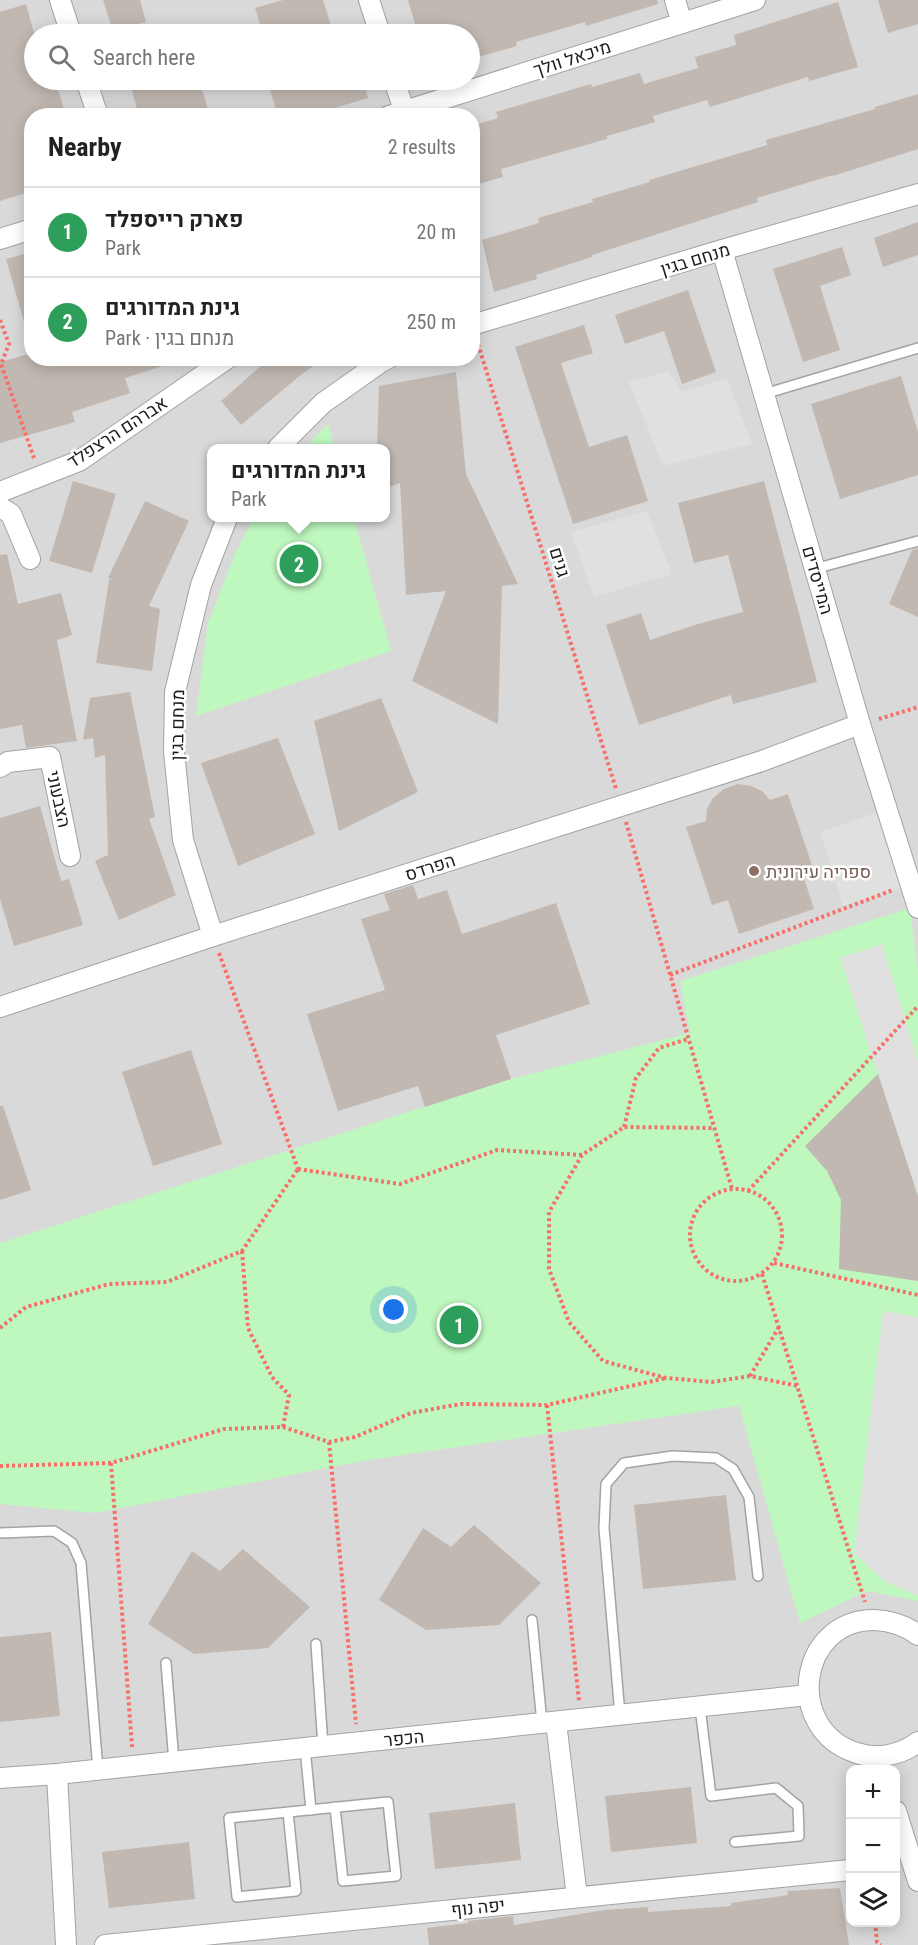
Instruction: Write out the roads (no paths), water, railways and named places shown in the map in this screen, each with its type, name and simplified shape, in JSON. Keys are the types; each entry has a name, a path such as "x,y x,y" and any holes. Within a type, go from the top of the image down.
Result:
{"street":[{"path":"60,0 68,24"},
{"path":"369,0 377,24"},
{"path":"675,0 682,23"},
{"name":"מיכאל וולך","path":"480,88 755,0"},
{"path":"89,90 95,108"},
{"path":"396,90 399,108"},
{"name":"מיכאל וולך","path":"419,108 474,90"},
{"name":"מנחם בגין","path":"480,329 722,250 918,194"},
{"path":"0,238 24,231"},
{"name":"המייסדים","path":"722,250 860,724 918,908"},
{"name":"אברהם הרצפלד","path":"0,492 79,461 216,366"},
{"path":"282,444 322,403 375,366"},
{"path":"0,507 11,514 30,559"},
{"name":"מנחם בגין","path":"213,936 183,840 174,752 175,692 201,585 225,522"},
{"name":"הפרדס","path":"0,1007 213,936 762,761 860,724"},
{"name":"הצבעוני","path":"0,766 8,762 50,757 70,856"},
{"path":"916,1631 884,1620 855,1623 841,1629 828,1639 811,1665 808,1695 816,1722 824,1733 834,1743 865,1762 900,1752 918,1742"},
{"name":"הכפר","path":"0,1778 98,1770 808,1695"},
{"path":"549,1723 577,1897"},
{"path":"57,1774 66,1945"},
{"path":"899,1819 918,1881"},
{"name":"יפה נוף","path":"105,1945 846,1870"}],"lane":[{"path":"764,394 918,348"},
{"path":"814,569 918,541"},
{"path":"620,1715 604,1528 606,1484 624,1463 674,1456 716,1458 733,1469 749,1497 758,1576"},
{"path":"0,1533 54,1531 72,1543 81,1563 98,1770"},
{"path":"532,1620 549,1723"},
{"path":"311,1810 316,1644"},
{"path":"166,1663 174,1762"},
{"path":"700,1707 711,1796 776,1788 798,1806 799,1836 735,1842"},
{"path":"288,1812 296,1891 237,1897 229,1818 335,1807 388,1802 396,1876 343,1881 335,1807"}],"place":[{"name":"גינת המדורגים","path":"299,564"},
{"name":"ספריה עירונית","path":"754,871"},
{"name":"פארק רייספלד","path":"459,1325"}]}
